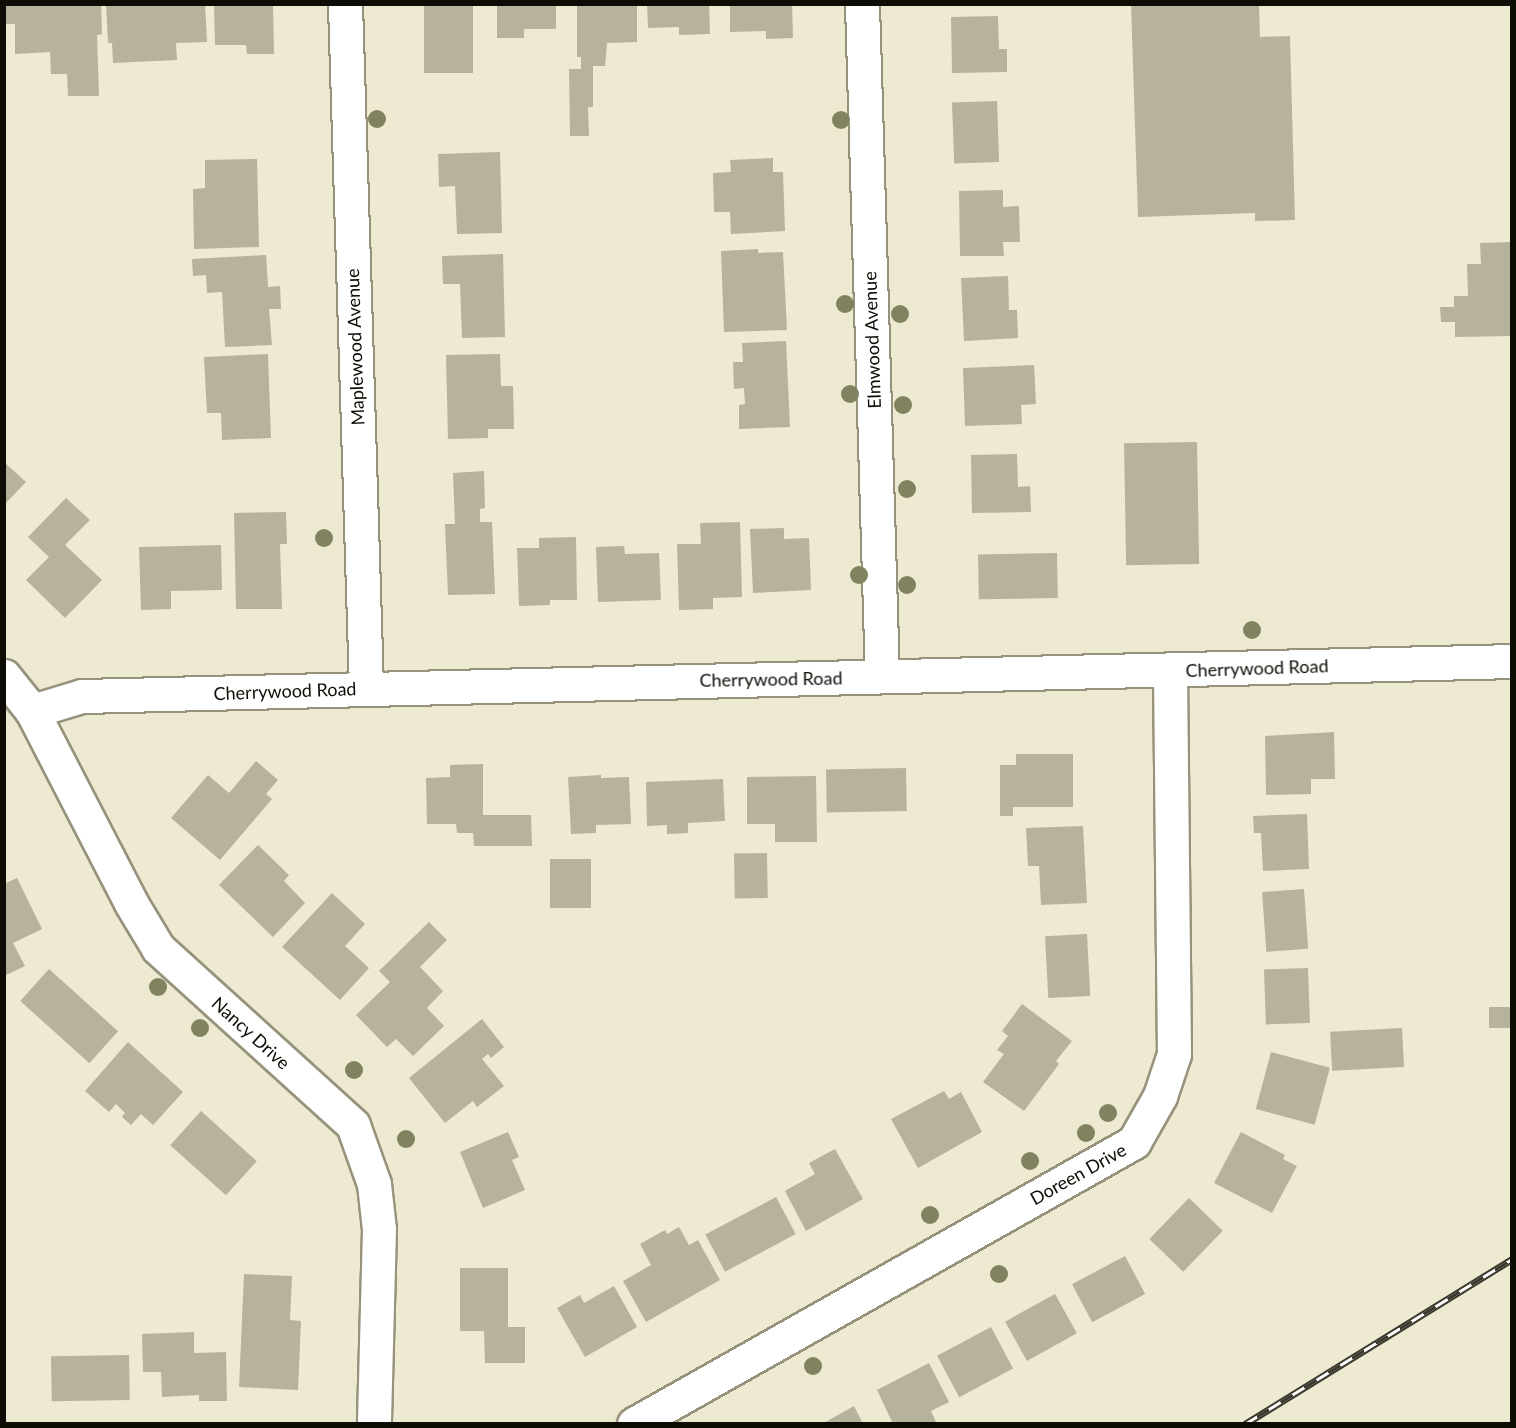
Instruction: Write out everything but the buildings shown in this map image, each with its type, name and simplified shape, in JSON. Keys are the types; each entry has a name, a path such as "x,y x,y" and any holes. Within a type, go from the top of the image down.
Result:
{"street":[{"name":"Maplewood Avenue","path":"345,4 366,688"},
{"name":"Elmwood Avenue","path":"862,4 882,676"},
{"name":"Cherrywood Road","path":"32,711 82,696 1512,661"},
{"name":"Doreen Drive","path":"634,1424 1134,1142 1160,1096 1174,1054 1170,670"},
{"name":"Nancy Drive","path":"4,676 32,711 131,903 158,948 353,1125 374,1184 379,1229 374,1424"}],"railway":[{"path":"1245,1424 1512,1259"}]}
